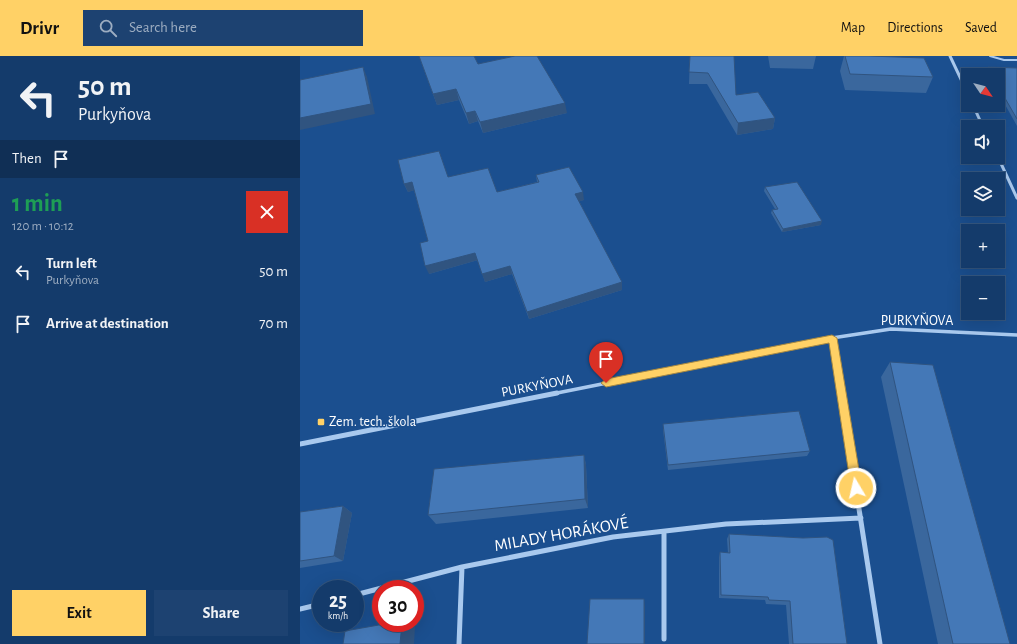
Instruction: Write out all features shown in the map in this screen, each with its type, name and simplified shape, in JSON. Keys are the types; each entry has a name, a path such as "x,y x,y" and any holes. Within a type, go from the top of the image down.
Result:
{"street":[{"path":"950,56 961,79"},
{"path":"1001,164 1017,198"},
{"name":"PURKYŇOVA","path":"300,444 832,338 891,329 1017,335"},
{"path":"832,338 880,644"},
{"name":"MILADY HORÁKOVÉ","path":"364,593 462,567 613,537 726,524 861,518"},
{"path":"664,532 664,639"},
{"path":"459,644 462,567"},
{"path":"300,609 312,606"}],"lane":[{"path":"990,56 1004,60 1017,60"}],"building":[{"path":"419,56 474,56 478,64 515,56 537,56 565,103 480,122 475,111 466,113 456,89 433,94"},
{"path":"690,56 734,56 736,95 758,92 775,118 738,123 708,73 689,72"},
{"path":"845,56 924,58 933,77 850,74"},
{"path":"363,67 371,104 300,118 300,80"},
{"path":"988,67 1017,68 1017,119 1005,98 1005,68"},
{"path":"439,151 448,177 488,168 497,192 539,182 536,175 569,167 583,192 575,194 622,282 527,312 510,266 482,274 475,253 425,266 420,243 428,241 412,182 404,184 398,160"},
{"path":"797,182 822,221 783,229 772,210 778,209 765,187"},
{"path":"890,362 933,365 1010,644 953,644"},
{"path":"799,411 810,451 668,465 663,424"},
{"path":"584,455 585,499 428,515 434,469"},
{"path":"343,506 334,556 300,561 300,512"},
{"path":"729,534 803,538 827,537 833,540 847,644 793,644 790,601 769,600 768,597 721,595 720,552 730,553"},
{"path":"590,599 644,599 644,644 587,644"},
{"path":"372,626 372,632 401,632 400,644 343,644 345,632 364,632 364,628"}],"place":[{"name":"Zem. tech. škola","path":"321,422"}],"route":[{"path":"606,383 832,338 856,488"}]}
